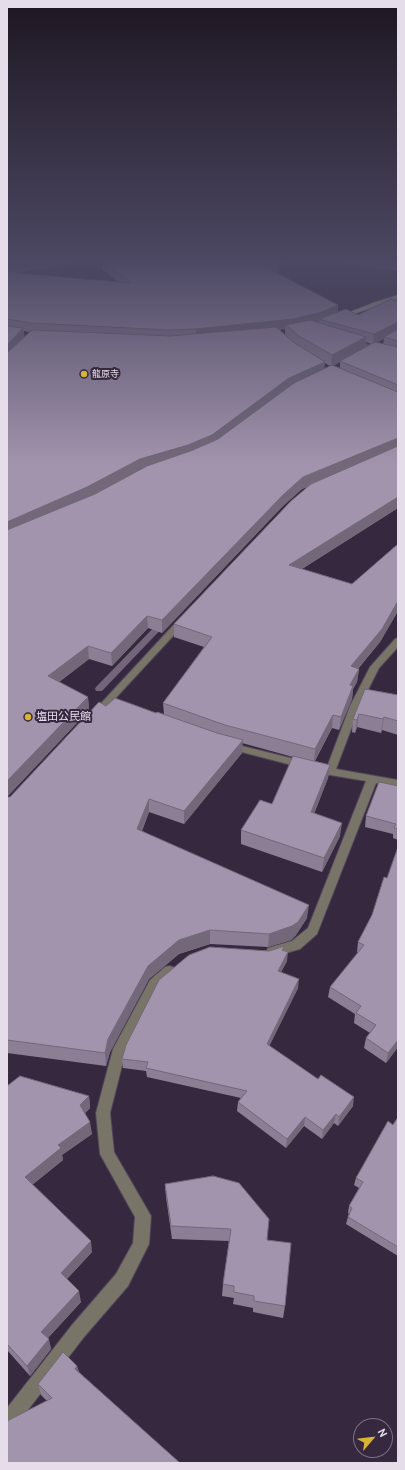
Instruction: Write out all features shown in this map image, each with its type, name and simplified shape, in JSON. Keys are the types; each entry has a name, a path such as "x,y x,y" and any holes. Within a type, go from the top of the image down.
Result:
{"street":[{"path":"343,338 378,345 398,355"},
{"path":"363,354 378,345"},
{"path":"92,718 188,614"},
{"path":"330,771 355,706 375,667 398,641"},
{"path":"107,701 122,707"},
{"path":"221,743 330,771 398,784"},
{"path":"261,953 268,954 296,945 313,931 372,779"},
{"path":"7,1420 15,1413 78,1331 122,1280 141,1244 143,1216 107,1154 103,1113 118,1053 154,984 178,964"}],"building":[{"path":"7,329 22,329 7,345"},
{"path":"142,329 200,329 196,329"},
{"path":"257,329 278,329 293,342 325,362 289,378 212,435 188,445 140,459 87,487 7,522 7,353 32,330 170,336"},
{"path":"290,329 338,329 366,337 332,355 299,336"},
{"path":"354,329 385,329 374,334"},
{"path":"398,329 398,341 384,337"},
{"path":"375,342 398,347 398,385 340,361"},
{"path":"332,365 398,392 398,438 303,477 283,495 162,620 147,616 111,653 88,646 48,676 88,697 7,781 7,530 95,494 147,466 193,450 218,439 294,383"},
{"path":"398,446 398,497 289,565 352,584 398,544 398,601 382,629 351,666 359,669 350,685 353,686 341,717 333,715 315,749 225,725 163,703 212,637 174,624 291,501 311,484"},
{"path":"365,689 398,695 398,721 384,717 383,719 359,714 357,720 353,719"},
{"path":"115,698 156,713 157,712 217,733 243,740 184,811 149,799 137,829 309,905 298,922 292,926 269,934 210,930 179,940 148,966 108,1039 105,1053 7,1040 7,797 10,797 99,702 106,706"},
{"path":"293,756 330,765 311,812 342,823 324,858 241,830 260,800 272,804"},
{"path":"379,782 398,786 398,829 394,828 396,824 366,816"},
{"path":"398,847 398,1040 388,1053 366,1038 376,1025 356,1013 361,1006 330,987 364,945 358,942 372,915 384,877 387,878"},
{"path":"285,946 282,950 288,952 278,971 299,979 267,1044 318,1079 321,1075 354,1097 339,1117 336,1114 323,1130 305,1117 287,1139 238,1102 247,1091 146,1068 148,1062 122,1059 126,1045 159,980 189,955 210,947 269,951"},
{"path":"20,1076 89,1096 80,1105 90,1122 58,1145 61,1148 25,1177 91,1241 61,1273 79,1291 41,1332 49,1339 27,1366 7,1344 7,1086"},
{"path":"398,1117 398,1247 348,1217 352,1208 349,1206 363,1182 356,1178 388,1121 393,1125"},
{"path":"213,1176 239,1183 269,1219 267,1240 291,1243 285,1306 254,1301 254,1296 234,1292 234,1286 223,1284 231,1229 171,1226 165,1184"},
{"path":"63,1352 77,1366 75,1369 180,1463 7,1463 7,1421 52,1398 38,1384"}],"waterway":[{"path":"99,689 164,622"}],"place":[{"name":"龍原寺","path":"84,374"},
{"name":"塩田公民館","path":"28,717"}]}
